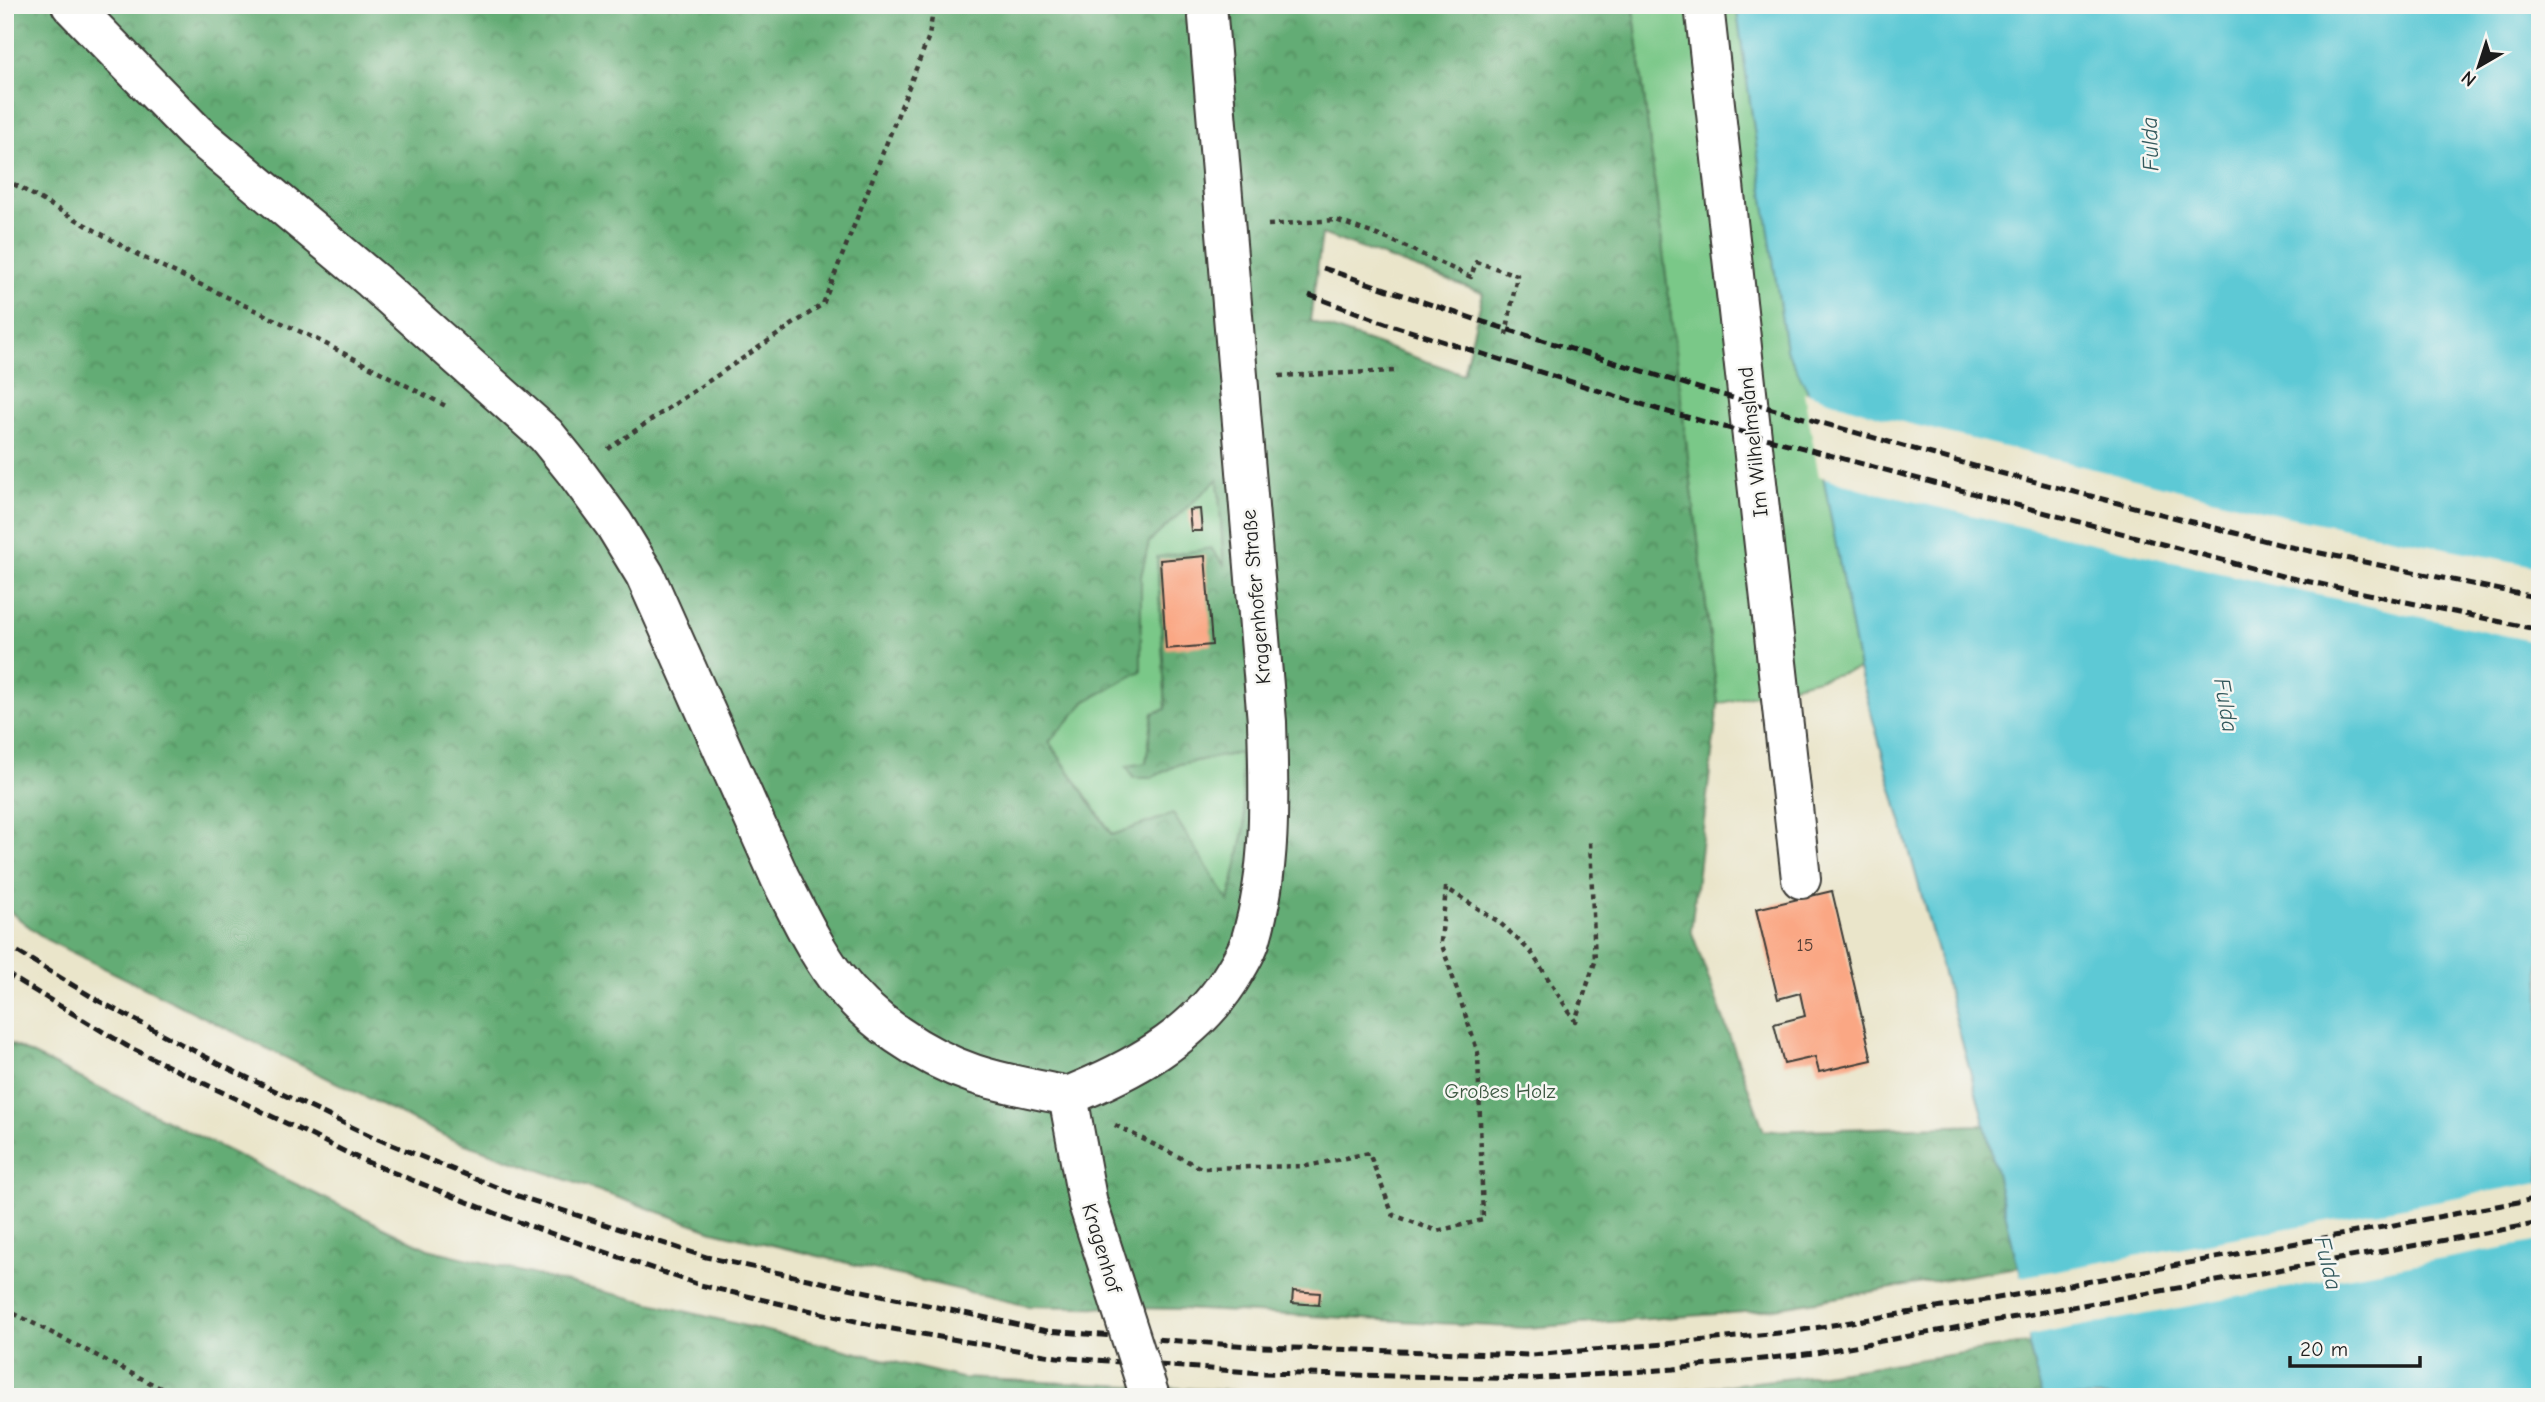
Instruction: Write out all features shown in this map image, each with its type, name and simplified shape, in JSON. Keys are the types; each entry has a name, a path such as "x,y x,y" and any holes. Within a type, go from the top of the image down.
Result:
{"street":[{"path":"71,5 195,132 372,280 546,435 575,471 614,524 645,575 780,878 805,927 836,976 865,1007 896,1034 937,1059 993,1079 1068,1100"},
{"name":"Kragenhofer Straße","path":"1068,1100 1115,1077 1164,1048 1218,998 1251,940 1264,869 1269,822 1267,722 1236,380 1207,5"},
{"name":"Im Wilhelmsland","path":"1704,5 1801,879"},
{"name":"Kragenhof","path":"1068,1100 1088,1204 1150,1397"}],"path":[{"path":"575,471 822,304 929,36 934,5"},
{"path":"5,179 140,256 316,339 452,408"},
{"path":"1259,225 1335,220 1393,241 1472,277 1476,262 1517,275 1506,335"},
{"path":"1271,377 1394,371"},
{"path":"1068,1100 1201,1168 1307,1167 1369,1153 1393,1215 1437,1231 1483,1220 1478,1053 1441,942 1446,888 1499,922 1531,952 1575,1021 1595,962 1590,841"},
{"path":"5,1309 178,1397"}],"green space":[{"name":"Großes Holz","path":"5,5 1633,5 1718,704 1691,930 1764,1131 1985,1125 2018,1267 1758,1311 1526,1328 1181,1309 1028,1306 713,1231 451,1139 45,939 5,908","holes":["1322,234 1483,293 1463,374 1310,321","1218,479 1224,565 1211,548 1157,557 1166,709 1153,713 1146,763 1127,766 1133,778 1151,778 1179,764 1240,753 1245,827 1229,902 1173,814 1112,835 1049,742 1086,701 1141,671 1141,576 1149,542"]},
{"path":"1633,5 1736,5 1786,349 1807,389 1859,669 1718,704"},
{"path":"1218,478 1224,566 1215,553 1157,558 1166,709 1153,713 1146,763 1127,767 1151,778 1179,764 1240,753 1245,827 1229,902 1173,814 1113,835 1049,742 1086,701 1141,671 1141,576 1149,542"},
{"path":"5,1041 428,1249 961,1378 1365,1397 5,1397"},
{"path":"2028,1343 2042,1397 1626,1397 1817,1375"}],"water":[{"name":"Fulda","path":"1736,5 2540,5 2540,1397 2042,1397 2029,1346 2018,1267 1985,1125 1859,669 1807,389 1786,349"}],"pier":[{"path":"1804,392 1882,417 2285,516 2540,567 2540,643 2268,584 1873,492 1819,476"},
{"path":"2540,1182 2540,1241 2028,1336 2028,1343 2025,1343 2014,1268 2018,1267 2020,1277"}],"building":[{"path":"1200,509 1202,531 1191,531 1189,510"},
{"path":"1205,556 1212,645 1166,649 1160,560"},
{"path":"1832,891 1872,1060 1819,1072 1815,1057 1784,1064 1774,1024 1805,1016 1800,993 1778,999 1756,909"},
{"path":"1293,1291 1320,1293 1319,1305 1292,1303"}],"railway":[{"path":"1323,268 1477,320 1698,388 1981,468 2286,546 2540,598"},
{"path":"1309,295 1388,324 1657,409 2282,576 2540,630"},
{"path":"5,944 97,1000 225,1067 373,1137 518,1196 706,1257 1047,1331 1261,1347 1531,1355 1664,1344 1790,1332 2010,1296 2540,1198"},
{"path":"5,973 127,1046 362,1160 510,1219 700,1285 881,1327 1057,1357 1261,1373 1532,1379 1674,1369 1815,1353 2540,1223"}]}
